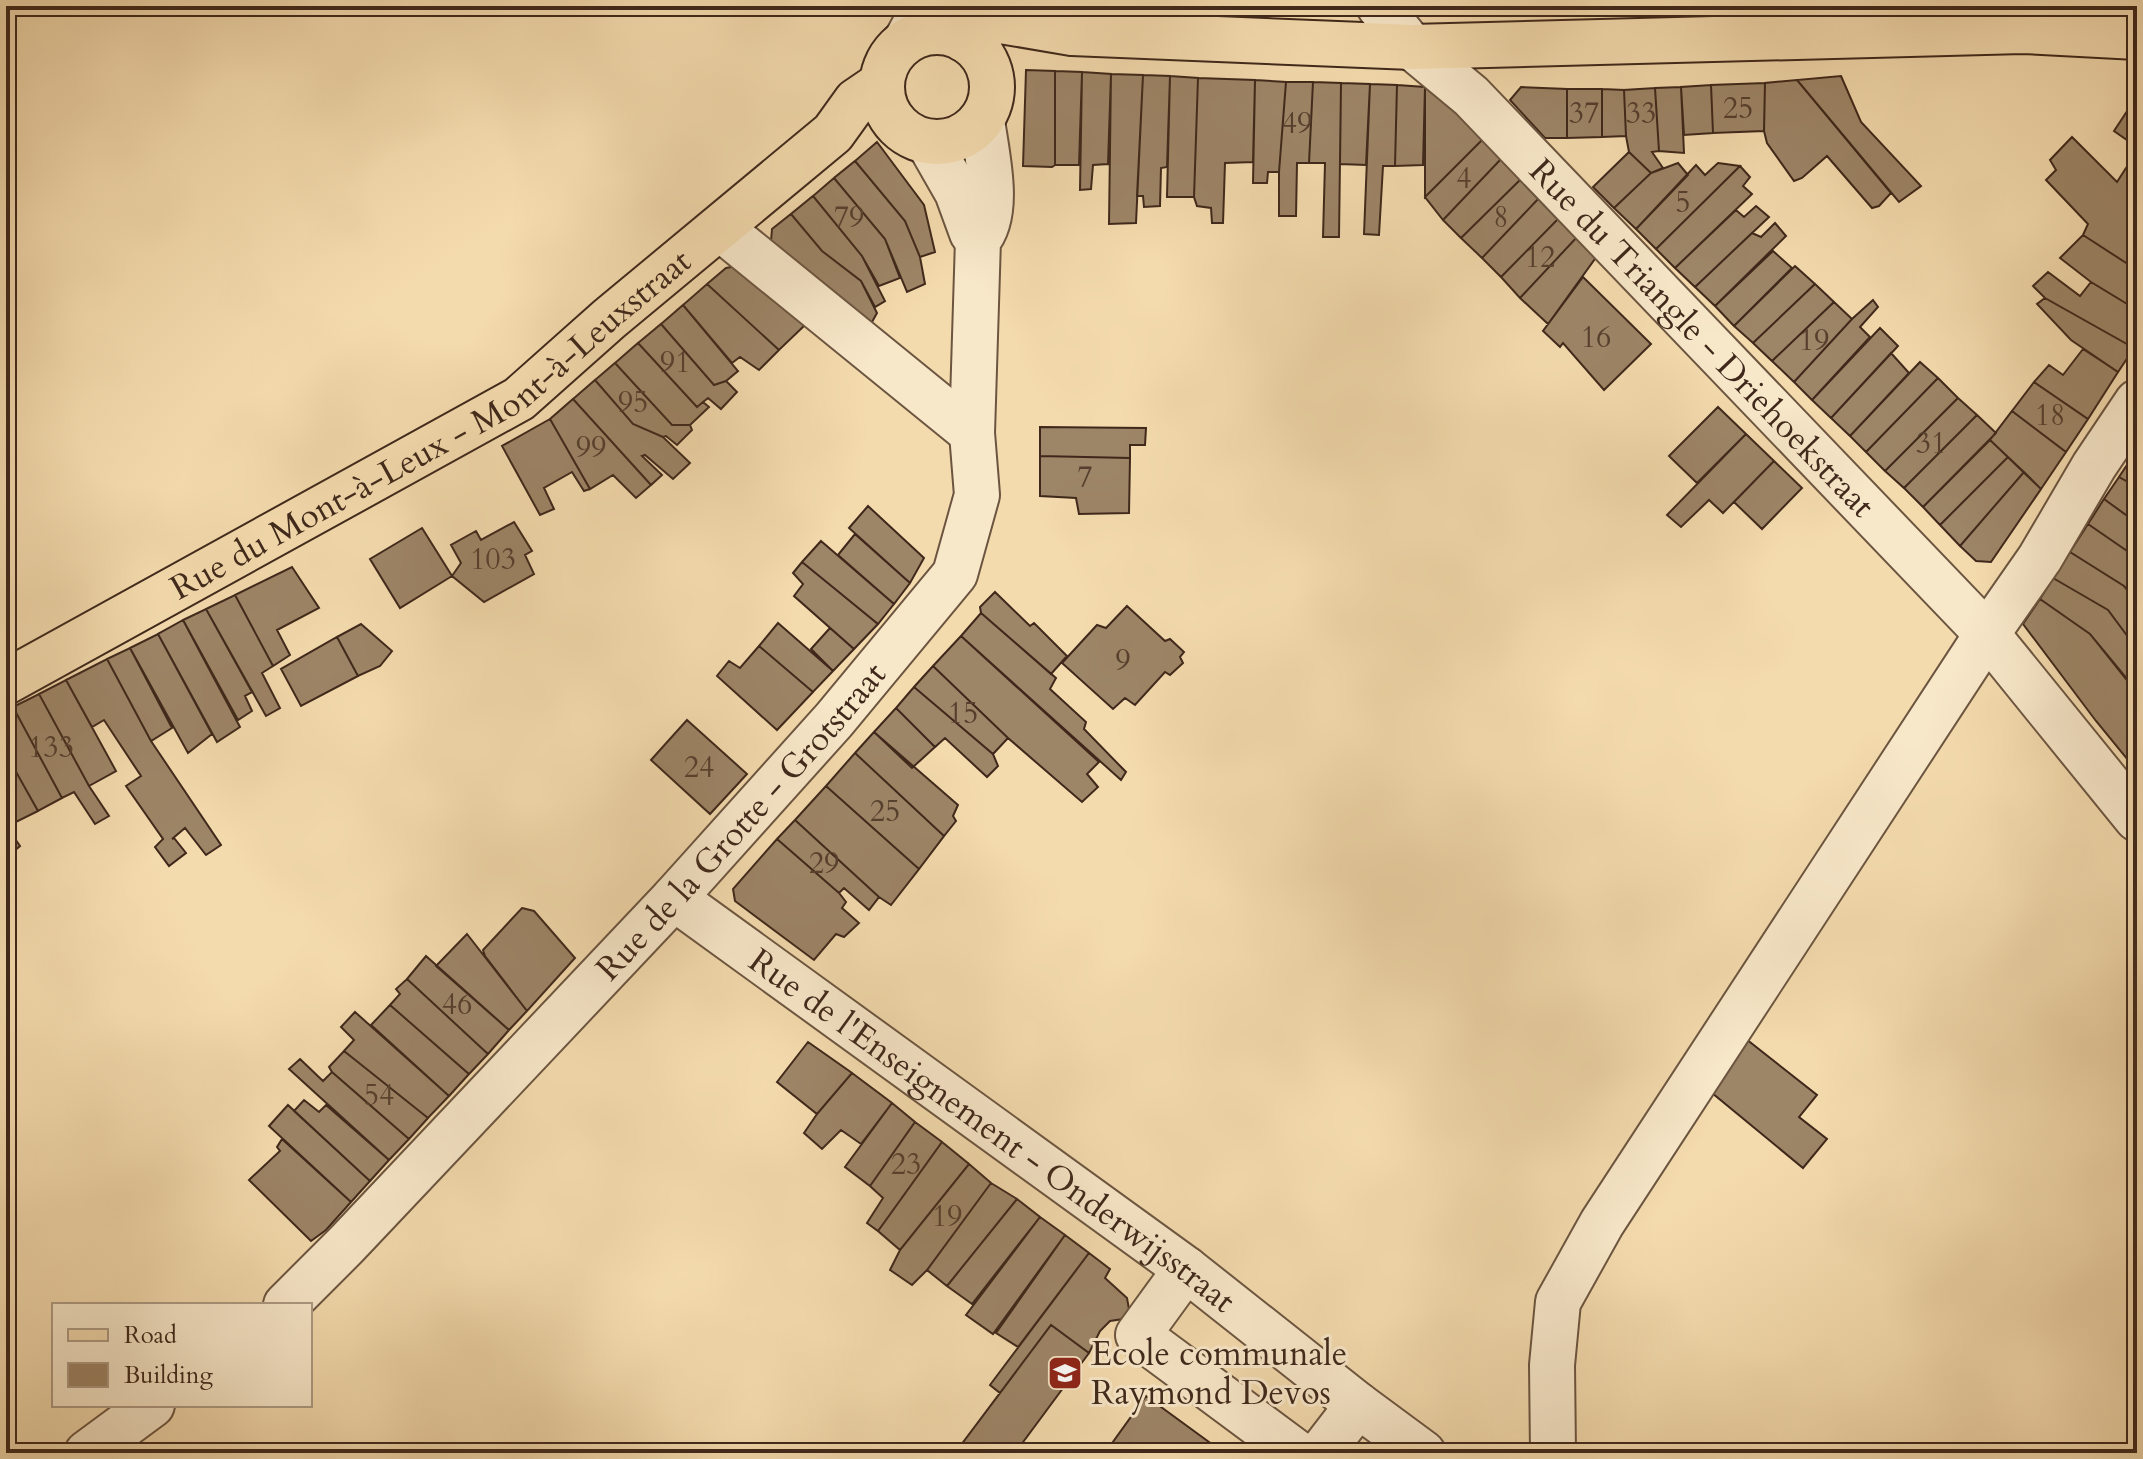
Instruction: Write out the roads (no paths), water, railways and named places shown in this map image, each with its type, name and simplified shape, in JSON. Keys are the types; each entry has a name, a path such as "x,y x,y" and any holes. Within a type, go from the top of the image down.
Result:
{"main road":[{"name":"Rue du Mont-à-Leux - Mont-à-Leuxstraat","path":"6,682 519,399 609,319 833,133 856,101 881,84 885,65 916,23 923,33 950,33 972,38"},
{"path":"972,38 1011,54 1072,33 1412,47 2023,31 2137,37"},
{"path":"833,133 912,134 957,140 971,131 982,120 992,95 972,38"},
{"path":"881,84 886,111 912,134"}],"street":[{"name":"Rue du Triangle - Driehoekstraat","path":"1379,6 1412,47 1471,96 1987,634 2137,819"},
{"name":"Rue de la Grotte - Grotstraat","path":"288,1303 674,898 834,720 955,574 977,495 972,433 978,240 984,233 993,190 982,120"},
{"name":"Rue de la Grotte - Grotstraat","path":"912,134 957,192 972,233 978,240"},
{"path":"720,228 972,433"},
{"path":"1553,1453 1552,1365 1558,1302 1602,1223 1987,634 2040,558 2094,466 2137,402"},
{"name":"Rue de l'Enseignement - Onderwijsstraat","path":"674,898 1186,1269 1423,1453"},
{"path":"1186,1269 1138,1335 1297,1453"},
{"path":"1321,1453 1358,1405"},
{"path":"87,1453 149,1407"}],"place":[{"name":"Ecole communale Raymond Devos","path":"1065,1373"}]}
